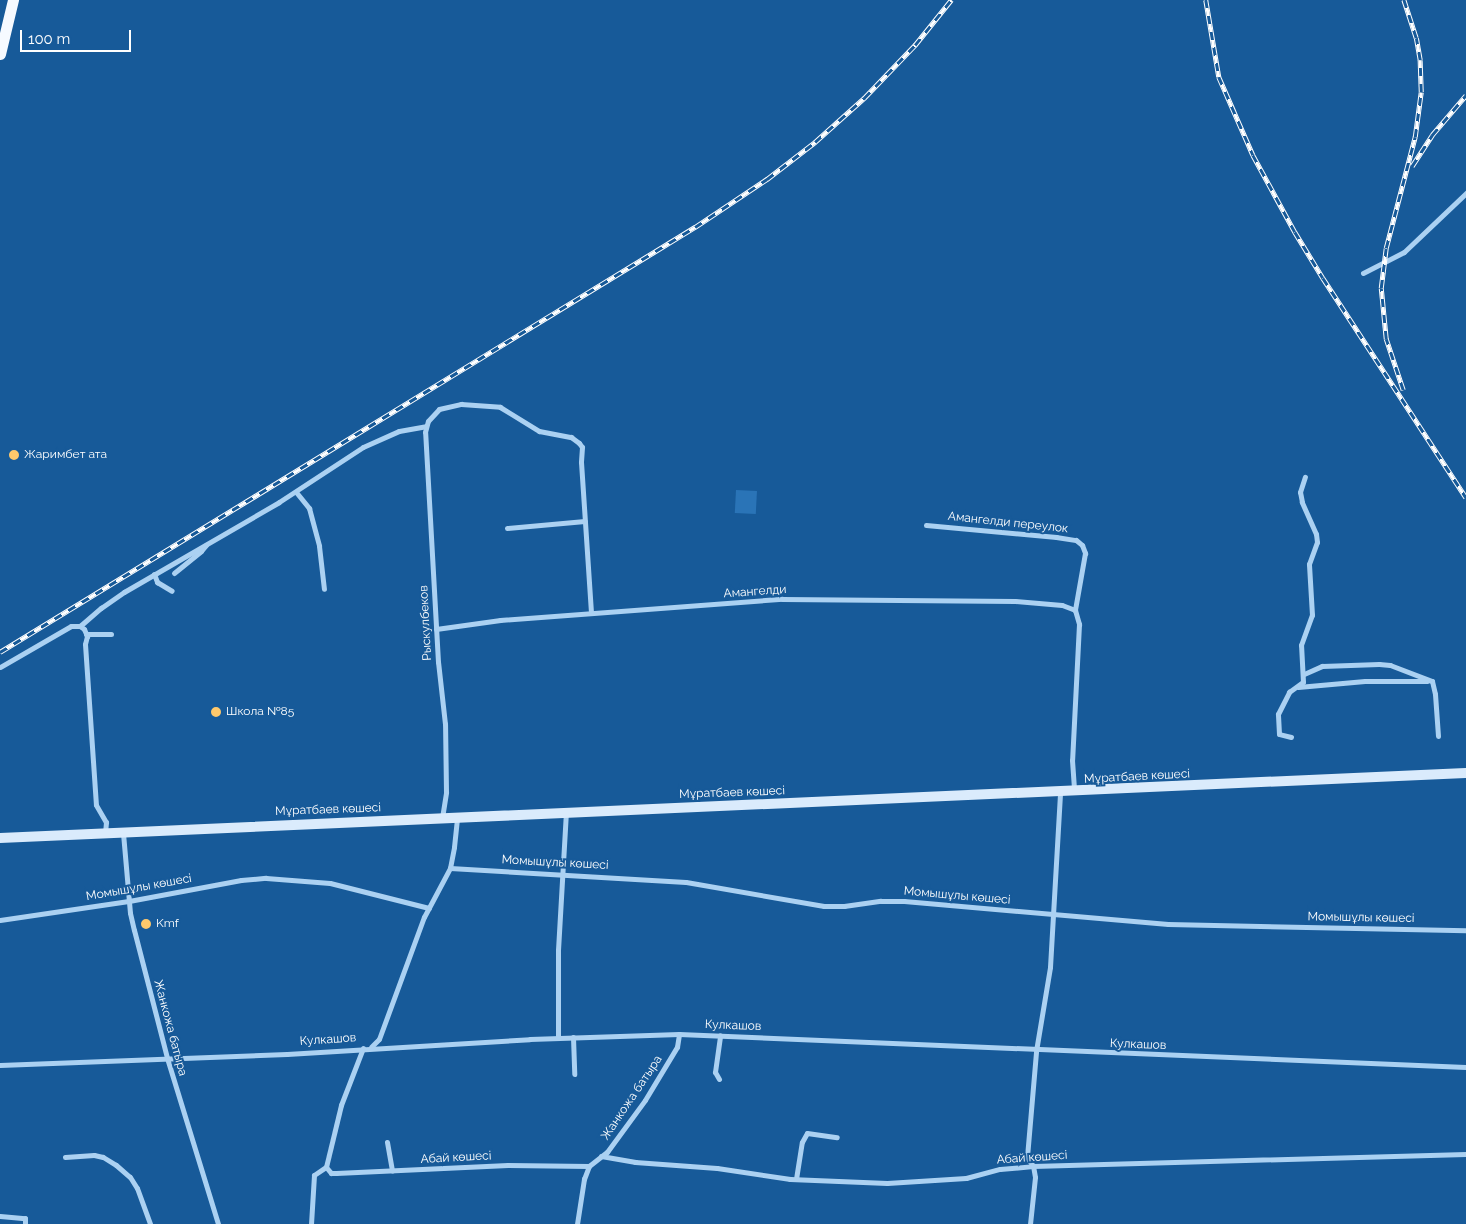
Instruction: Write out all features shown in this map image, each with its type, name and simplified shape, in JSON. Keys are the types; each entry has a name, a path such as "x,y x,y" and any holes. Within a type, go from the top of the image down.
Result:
{"main road":[{"path":"0,54 13,0"}],"street":[{"path":"1363,273 1404,252 1466,193"},
{"path":"0,668 65,629 71,626 80,626 101,608 154,574 296,492 363,447 399,431 426,426 430,417 446,406 492,405 510,411 539,431 570,437 582,447 591,613"},
{"name":"Рыскулбеков","path":"426,426 436,629 446,724 446,792 442,818"},
{"path":"1292,737 1279,734 1278,714 1289,692 1303,682 1304,674 1300,646 1312,615 1309,564 1317,542 1316,534 1302,502 1300,492 1305,477"},
{"path":"296,492 309,508 319,546 324,589"},
{"path":"508,528 585,521"},
{"name":"Амангелди переулок","path":"926,525 1076,540 1084,549 1075,610"},
{"path":"174,573 201,551 207,542"},
{"path":"154,574 163,588 172,591"},
{"name":"Амангелди","path":"436,629 500,620 782,599 858,598 1015,601 1055,604 1075,610"},
{"path":"1074,792 1072,760 1079,624 1075,610"},
{"path":"80,626 86,634 96,804 106,822 105,833"},
{"path":"86,634 111,634"},
{"path":"1304,674 1322,666 1379,664 1390,665 1432,680"},
{"path":"1298,687 1366,681 1432,680"},
{"path":"1432,680 1438,736"},
{"name":"Мұратбаев көшесі","path":"0,838 1074,792 1466,773"},
{"path":"1030,1224 1035,1190 1033,1166 1027,1157 1036,1051 1050,967 1060,792"},
{"path":"558,1038 558,950 566,814"},
{"path":"371,1047 379,1039 429,908 450,868 456,817"},
{"name":"Жанкожа батыра","path":"123,832 129,901 134,930 167,1058 218,1224"},
{"name":"Момышұлы көшесі","path":"450,868 686,882 824,906 844,906 881,900 1168,924 1466,930"},
{"name":"Момышұлы көшесі","path":"0,920 129,901 242,880 266,878 330,883 429,908"},
{"name":"Жанкожа батыра","path":"589,1166 607,1152 626,1127 668,1064 677,1046 679,1034"},
{"name":"Кулкашов","path":"0,1065 287,1054 371,1047 679,1034 1036,1051 1466,1067"},
{"path":"719,1079 715,1072 720,1035"},
{"path":"573,1037 574,1074"},
{"path":"312,1224 314,1175 326,1168 341,1105 363,1048"},
{"path":"796,1179 802,1142 807,1133 837,1137"},
{"path":"387,1142 392,1171"},
{"name":"Абай көшесі","path":"602,1156 796,1179 887,1183 966,1178 1000,1169 1033,1166 1466,1154"},
{"path":"65,1156 94,1155 103,1157 116,1165 130,1177 137,1188 150,1224"},
{"name":"Абай көшесі","path":"326,1168 336,1173 508,1165 589,1166"},
{"path":"576,1224 584,1179 589,1166"},
{"path":"0,1216 25,1218 25,1224"}],"shaded area":[{"path":"736,490 757,491 756,514 735,513"}],"railway":[{"path":"0,652 695,227 767,179 815,142 864,98 915,45 951,0"},
{"path":"1206,0 1219,77 1253,155 1295,232 1323,278 1466,497"},
{"path":"1403,390 1386,339 1381,288 1386,248 1415,137 1421,92 1420,60 1416,38 1404,0"},
{"path":"1412,166 1432,135 1466,95"}],"place":[{"name":"Жаримбет ата","path":"14,455"},
{"name":"Школа №85","path":"216,712"},
{"name":"Kmf","path":"146,924"}]}
